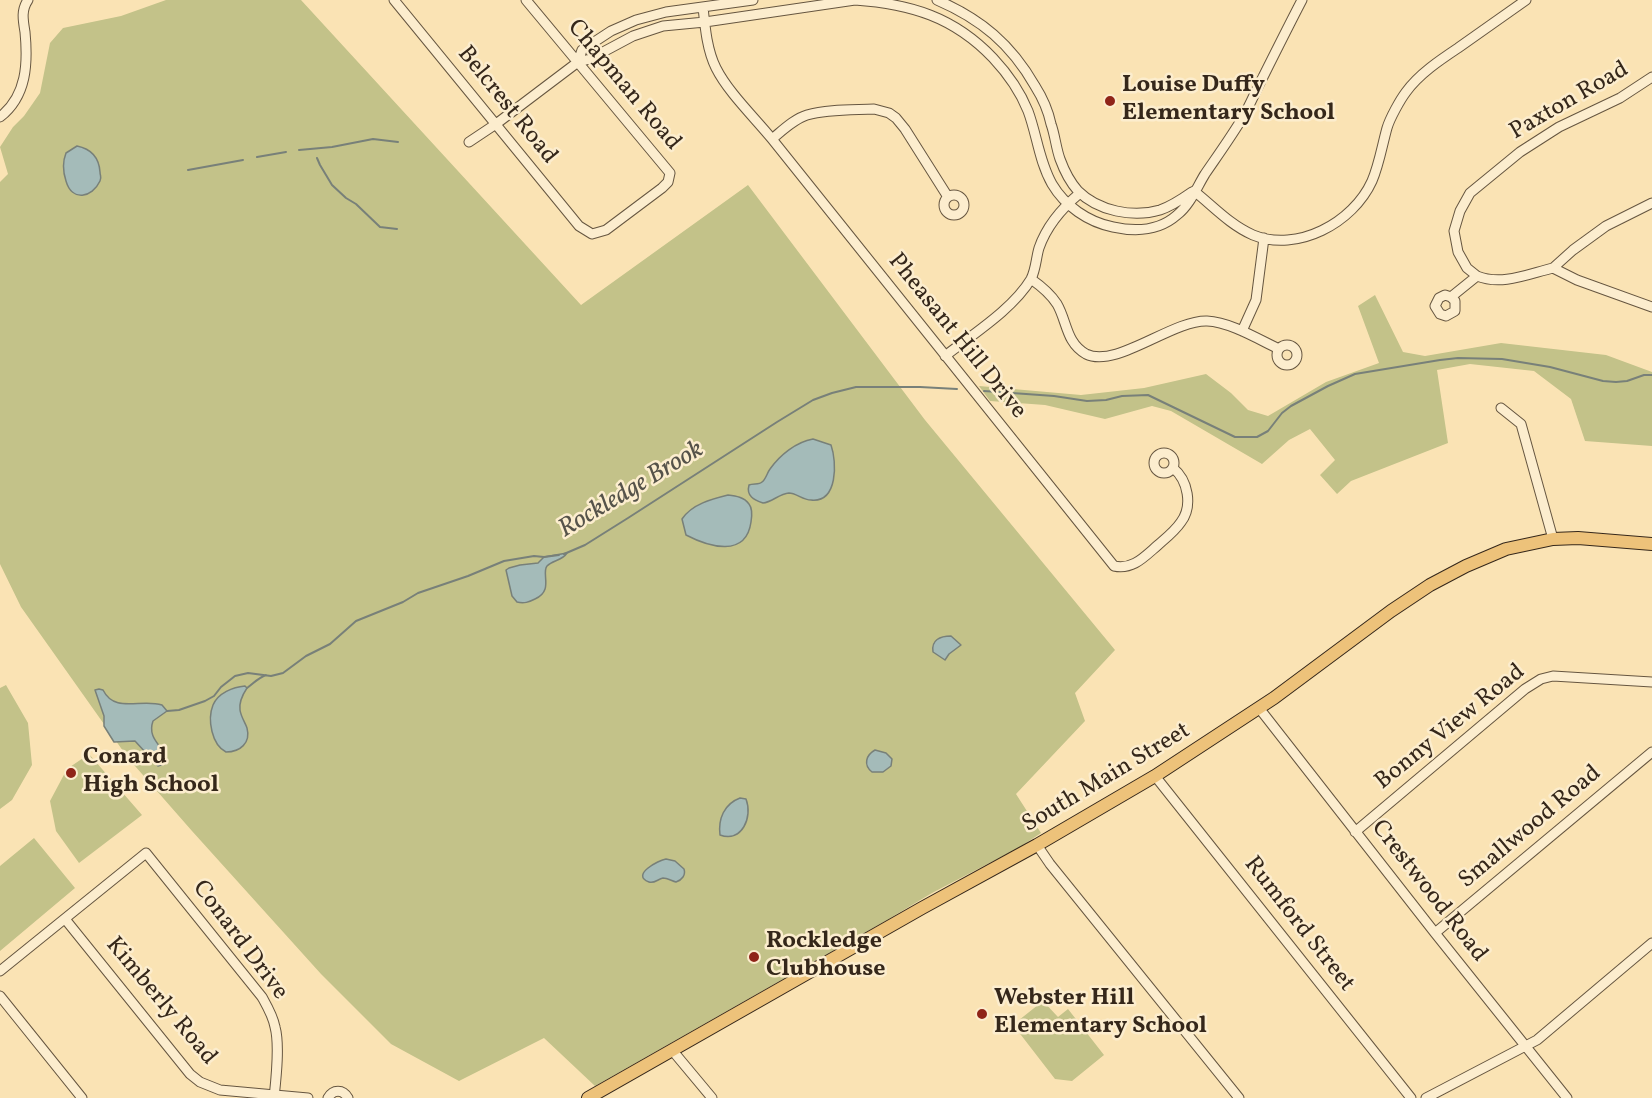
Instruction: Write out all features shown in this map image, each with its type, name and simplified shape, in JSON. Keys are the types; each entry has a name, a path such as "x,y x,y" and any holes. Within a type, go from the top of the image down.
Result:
{"main road":[{"name":"South Main Street","path":"588,1098 1155,776 1259,708 1430,585 1491,554 1516,546 1553,539 1578,538 1652,544"}],"street":[{"path":"0,117 9,111 19,96 26,75 27,57 23,15 28,0"},
{"name":"Belcrest Road","path":"394,0 579,226 592,234"},
{"name":"Chapman Road","path":"526,0 670,173 668,182 663,188 606,230 592,234"},
{"path":"578,62 582,50 611,31 636,21 666,12 753,0"},
{"path":"469,142 578,62 590,59 633,36 663,26 855,0 877,2 921,12 943,20 964,32 982,47 1004,70 1020,95 1035,130 1048,177 1068,204 1082,215 1108,226 1144,230 1162,225 1185,208 1243,116 1302,0"},
{"path":"937,0 978,21 1019,60 1043,101 1059,157 1070,180 1080,193 1114,210 1140,213 1168,207 1194,191"},
{"path":"1194,191 1239,228 1256,236 1292,239 1312,235 1329,226 1347,213 1366,191 1372,180 1388,125 1406,92 1432,66 1526,0"},
{"name":"Pheasant Hill Drive","path":"703,7 710,52 726,84 772,138 1114,566 1130,566 1139,562 1183,520 1188,504 1188,491 1180,474 1173,468"},
{"name":"Paxton Road","path":"1476,276 1467,268 1458,252 1454,231 1460,211 1470,193 1520,152 1559,127 1620,98 1652,77"},
{"path":"772,138 796,120 806,116 874,108 881,110 896,118 905,129 948,197"},
{"path":"945,356 1009,306 1031,279 1046,231 1057,215 1080,193"},
{"path":"1451,297 1476,276 1492,281 1502,281 1553,268 1573,249 1606,226 1652,203"},
{"path":"1242,331 1256,300 1264,238"},
{"path":"1553,268 1577,280 1652,307"},
{"path":"1031,279 1048,292 1056,302 1068,334 1076,346 1095,357 1115,354 1197,322 1216,322 1242,331 1279,349"},
{"path":"1501,408 1521,423 1553,539"},
{"name":"Bonny View Road","path":"1355,832 1536,681 1553,676 1652,682"},
{"name":"Crestwood Road","path":"1259,708 1567,1098"},
{"name":"Smallwood Road","path":"1435,933 1652,752"},
{"name":"Rumford Street","path":"1155,776 1411,1098"},
{"path":"1037,845 1239,1098"},
{"name":"Conard Drive","path":"65,919 146,853 262,997 277,1034 274,1096"},
{"path":"0,970 65,919"},
{"name":"Kimberly Road","path":"65,919 195,1078 206,1086 220,1090 308,1098"},
{"path":"1426,1098 1545,1034 1652,943"},
{"path":"0,996 82,1098"},
{"path":"672,1050 712,1098"},
{"path":"328,1098 337,1091 348,1098"}],"shaded area":[{"path":"166,0 301,0 581,305 748,185 925,420 1115,650 1075,693 1085,721 1016,794 1041,833 1020,847 932,893 595,1086 544,1038 459,1081 391,1044 321,974 128,758 21,607 0,564 0,182 8,174 0,147 40,93 50,43 63,28 121,16"},
{"path":"1375,295 1403,352 1425,356 1501,343 1606,355 1652,372 1652,446 1585,441 1571,399 1534,371 1470,364 1437,370 1448,443 1351,481 1337,494 1320,475 1335,460 1310,429 1289,440 1262,464 1171,411 1152,406 1105,419 1045,405 990,401 979,386 1081,395 1144,388 1206,374 1231,393 1248,410 1268,416 1326,382 1379,363 1358,306"},
{"path":"6,685 28,723 32,765 12,800 0,809 0,688"},
{"path":"89,754 142,815 79,863 56,831 50,801 67,769"},
{"path":"34,838 75,888 0,951 0,866"},
{"path":"1043,1001 1058,1017 1068,1009 1104,1055 1072,1081 1055,1079 1014,1026"}],"water":[{"path":"77,146 87,149 94,155 101,177 92,191 82,195 77,195 69,188 64,171 66,153"},
{"path":"813,439 831,445 833,452 833,480 826,495 820,499 811,500 789,493 763,503 752,497 749,485 762,482 784,454 801,443"},
{"path":"728,495 742,498 751,508 752,515 748,533 742,541 734,545 715,546 686,535 682,519 691,509"},
{"path":"567,553 563,558 547,566 546,587 541,596 522,603 517,602 512,596 506,570 520,565 538,563 544,557"},
{"path":"951,636 961,645 945,660 933,652 933,644 940,638"},
{"path":"245,686 247,688 240,707 248,733 246,742 236,750 226,752 221,749 214,738 211,711 218,697 226,691"},
{"path":"99,689 114,701 121,703 162,705 167,711 153,721 152,734 164,752 167,763 158,766 135,741 114,742 104,726 104,716 95,690"},
{"path":"875,750 886,753 892,759 891,766 883,772 872,772 867,766 868,757"},
{"path":"740,798 746,799 748,806 744,827 734,835 720,835 723,813 730,804"},
{"path":"666,859 675,861 684,869 682,879 676,882 663,878 651,882 644,879 644,872 648,868"}],"waterway":[{"path":"299,150 332,147 373,139 398,142"},
{"path":"257,157 286,152"},
{"path":"317,158 332,185 346,198 356,204 380,227 397,229"},
{"path":"188,170 243,160"},
{"name":"Rockledge Brook","path":"984,391 1087,401 1148,395 1235,437 1257,437 1268,431 1282,413 1291,406 1355,374 1440,360 1502,359 1616,382 1652,375"},
{"name":"Rockledge Brook","path":"564,554 585,545 813,400 856,387 957,389"},
{"name":"Rockledge Brook","path":"167,711 179,710 205,701 214,696 235,676 248,673 271,676 283,673 306,656 330,644 356,621 403,602 418,593 504,561 559,555"},
{"path":"247,688 266,675"}],"place":[{"name":"Louise Duffy Elementary School","path":"1110,101"},
{"name":"Conard High School","path":"71,773"},
{"name":"Rockledge Clubhouse","path":"754,957"},
{"name":"Webster Hill Elementary School","path":"982,1014"}]}
